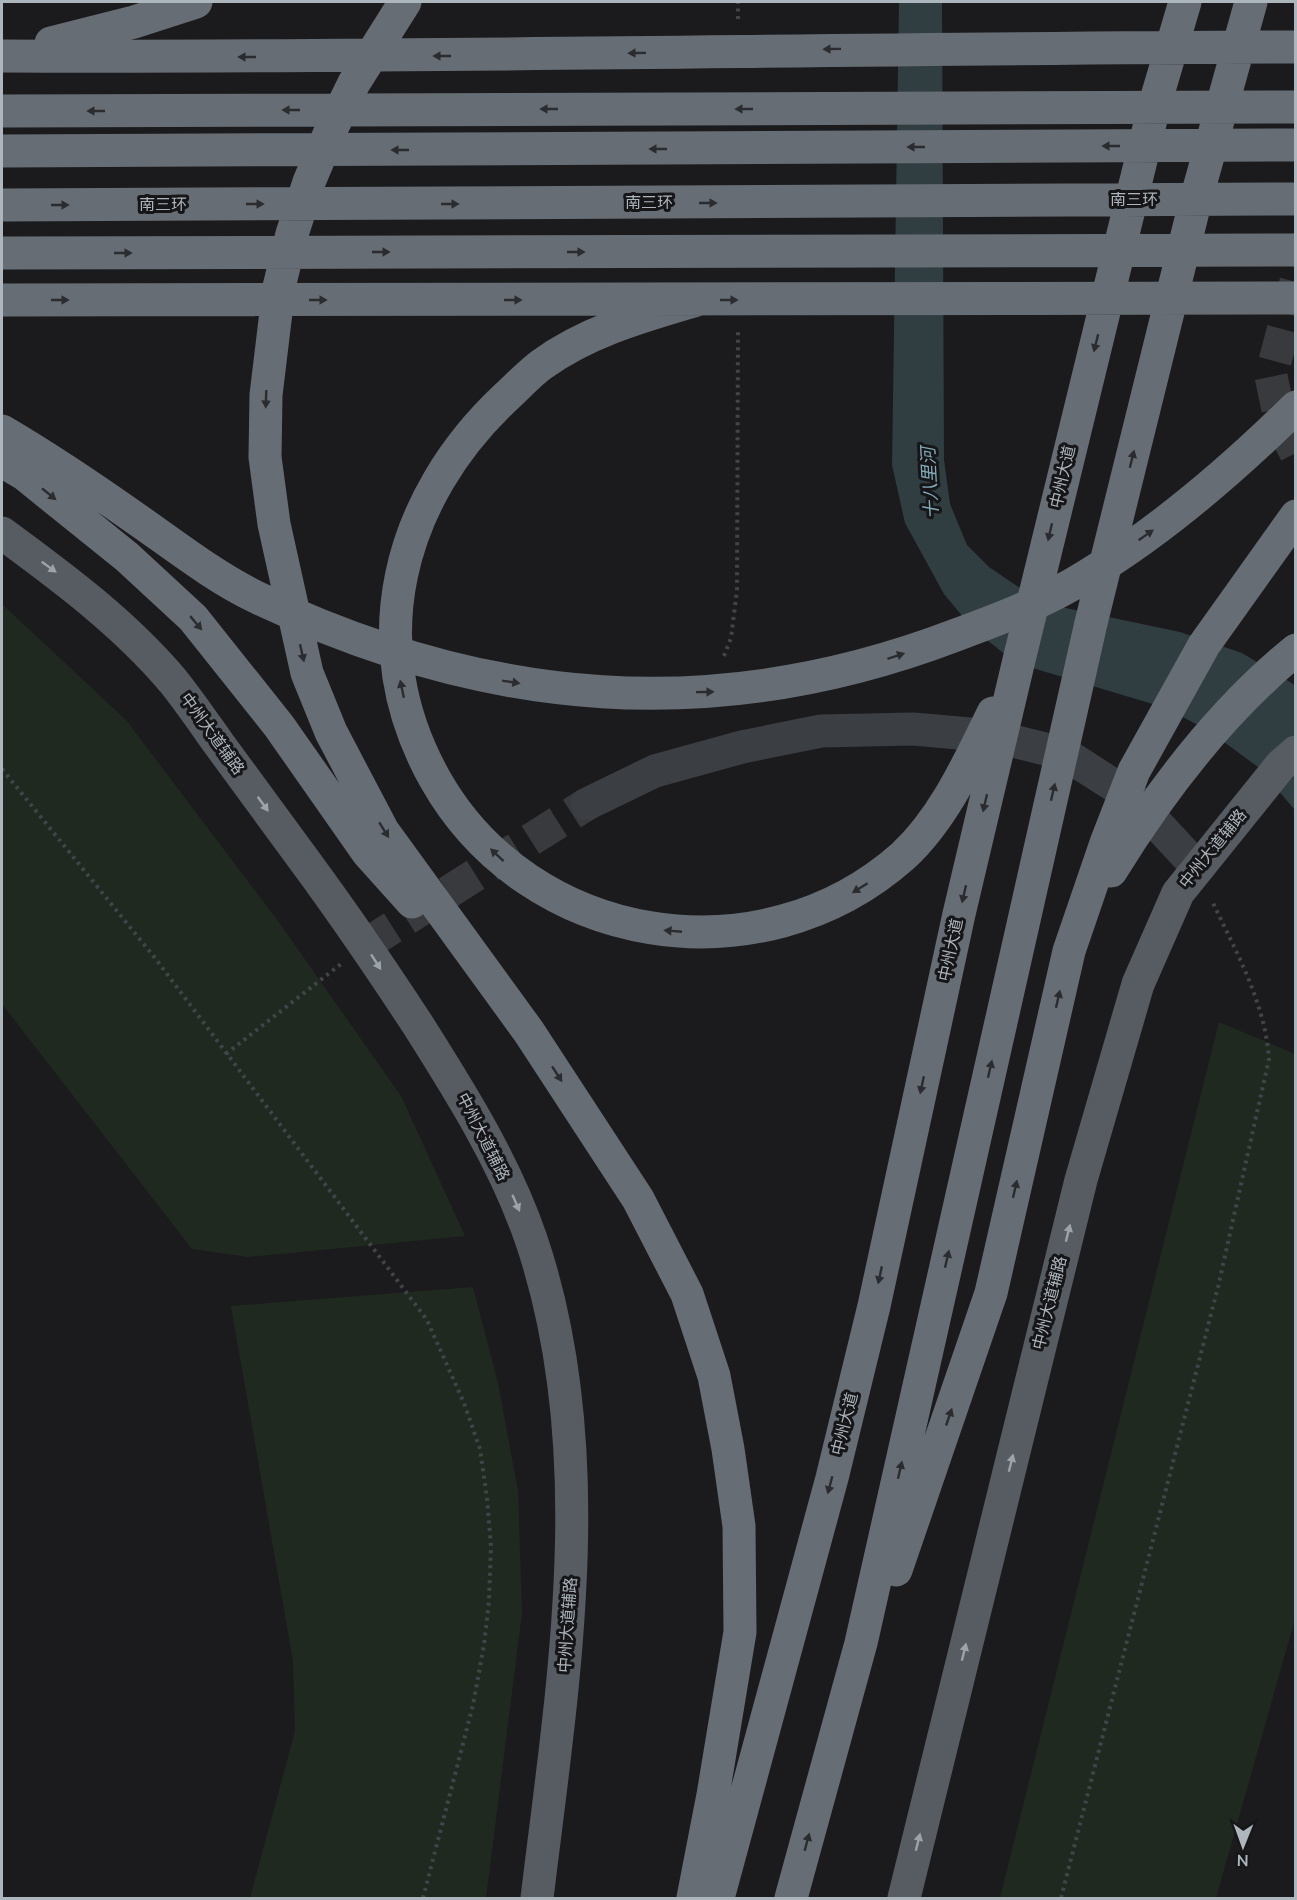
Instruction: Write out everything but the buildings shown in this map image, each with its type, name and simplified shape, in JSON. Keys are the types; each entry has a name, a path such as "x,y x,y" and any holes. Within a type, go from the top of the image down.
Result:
{"highway":[{"path":"2,54 72,39 196,2"},
{"path":"405,2 354,82 309,182 279,287 266,394 265,457 284,574 307,674 331,732 383,831 529,1032 638,1199 687,1294 714,1376 728,1449 739,1526 740,1632 693,1899"},
{"name":"中州大道","path":"718,1899 832,1478 874,1306 977,837 1019,660 1152,118 1185,2"},
{"path":"791,1899 861,1643 1091,622 1192,214 1251,2"},
{"path":"2,54 548,55 891,48 1296,47"},
{"path":"2,111 1296,107"},
{"path":"2,151 1296,145"},
{"name":"南三环","path":"2,205 1296,199"},
{"path":"2,253 1296,250"},
{"path":"2,300 1296,298"},
{"path":"697,300 628,321 584,339 540,366 477,425 439,477 415,523 404,561 397,599 396,636 399,674 418,745 435,779 455,810 479,838 507,864 537,886 570,904 637,927 709,933 779,922 813,912 876,878 906,853 954,792 1019,660"},
{"path":"2,431 68,470 191,557 251,594 331,630 407,658 511,683 592,690 702,692 782,684 861,667 929,645 1024,609 1089,575 1180,511 1242,460 1296,407"},
{"path":"2,461 24,474 127,557 193,618 279,726 368,853 529,1032"},
{"path":"821,1790 991,1293 1069,951 1080,921 1114,848 1134,771 1204,645 1296,516"},
{"path":"1114,848 1149,811 1184,765 1261,679 1296,650"}],"main road":[{"name":"中州大道辅路","path":"2,533 83,593 172,680 365,945 451,1077 489,1143 531,1238 548,1304 562,1378 572,1493 572,1569 562,1692 537,1899"},
{"name":"中州大道辅路","path":"904,1899 1081,1180 1138,984 1178,893 1281,765 1296,752"}],"street":[{"path":"587,804 656,771 741,747 821,731 913,729 993,736 1065,754 1132,797 1203,861"}],"path":[{"path":"2,769 155,958 427,1320 464,1403 480,1449 491,1546 484,1646 473,1705 423,1899"},
{"path":"1061,1899 1215,1298 1269,1059 1267,1037 1259,1003 1203,861"},
{"path":"225,1054 365,945"}],"shaded area":[{"path":"2,604 126,720 278,921 401,1096 465,1236 248,1257 192,1249 2,1004"},
{"path":"1219,1022 1295,1054 1295,1619 1216,1898 1000,1898"},
{"path":"473,1287 498,1383 518,1491 522,1613 486,1898 250,1898 295,1731 293,1661 231,1306"}],"water":[{"name":"十八里河","path":"899,2 942,2 944,460 950,504 967,545 989,567 1017,586 1061,607 1180,632 1242,653 1295,685 1295,810 1258,767 1209,731 1166,708 1016,663 973,629 944,594 905,523 892,465"}],"tunnel":[{"path":"1296,282 1271,376 1281,424 1296,453"},
{"path":"365,945 587,804"}]}
